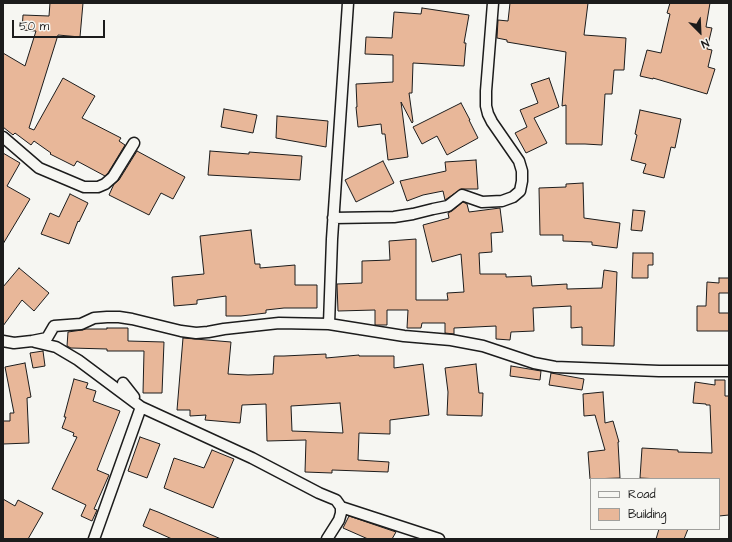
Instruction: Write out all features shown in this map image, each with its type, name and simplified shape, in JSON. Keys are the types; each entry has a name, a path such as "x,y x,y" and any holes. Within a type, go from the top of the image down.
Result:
{"street":[{"path":"329,324 333,218 348,3"},
{"path":"333,218 394,217 448,206 462,195 482,202 502,201 513,197 520,191 522,171 519,162 492,122 486,106 493,3"},
{"path":"3,137 40,168 84,187 98,187 105,184 113,177 134,143"},
{"path":"3,341 14,343 32,342 47,338 54,326 81,324 94,318 107,317 132,319 181,331 196,333 280,323 329,324 404,336 464,342 484,346 534,363 555,367 659,371 729,371"},
{"path":"32,342 56,348 78,360 141,407 252,458 319,493 336,500 341,506 440,539"},
{"path":"123,383 141,407"},
{"path":"94,539 141,407"},
{"path":"327,539 339,520 341,506"}],"building":[{"path":"50,3 83,3 80,37 58,35 29,128 34,130 63,78 95,96 82,118 121,138 119,141 125,145 105,176 77,161 74,166 50,154 51,153 34,141 31,145 15,133 13,135 3,127 3,53 25,66 36,31 22,30 23,15 49,16"},
{"path":"510,3 588,3 584,35 626,38 624,70 614,70 612,94 605,94 602,145 566,144 566,105 562,106 566,52 507,42 507,40 497,38 498,20 508,21"},
{"path":"670,3 710,3 706,27 712,28 707,49 712,50 708,67 715,69 707,94 653,78 640,76 647,50 661,53 670,14 667,13"},
{"path":"422,8 469,15 464,43 466,43 464,66 413,63 412,93 409,93 412,123 401,102 408,157 388,160 385,134 382,134 381,124 358,127 356,84 393,82 393,55 365,54 366,37 392,38 394,12 421,14"},
{"path":"549,78 559,107 534,118 547,143 526,153 515,133 527,127 520,110 538,103 531,84"},
{"path":"461,103 478,138 447,155 437,136 422,144 413,127"},
{"path":"224,109 257,115 253,133 221,127"},
{"path":"640,110 681,119 675,148 671,147 664,178 643,173 646,164 631,160 637,135 635,134"},
{"path":"277,116 328,121 326,147 276,138"},
{"path":"137,151 185,177 173,199 161,193 149,215 109,195 114,184 119,180"},
{"path":"210,151 302,156 300,180 208,175"},
{"path":"3,153 20,163 7,186 30,199 3,244"},
{"path":"476,160 478,189 461,189 445,200 443,191 423,195 407,201 400,181 446,171 445,162"},
{"path":"383,161 394,183 356,202 345,180"},
{"path":"583,183 584,218 620,223 617,248 592,245 592,242 563,241 563,235 540,235 539,188 566,187 566,184"},
{"path":"70,194 88,203 79,222 78,221 69,244 41,234 50,213 59,217"},
{"path":"463,202 467,204 469,212 500,208 503,232 491,233 492,252 479,253 480,274 506,274 506,277 531,276 532,286 567,284 567,289 602,288 604,270 617,272 614,346 582,345 582,327 571,328 571,306 533,308 534,331 511,332 510,340 496,339 496,326 454,328 454,334 445,333 445,323 422,323 421,328 407,328 408,310 387,310 387,325 375,325 375,310 338,311 337,284 362,283 362,261 390,260 389,241 416,239 416,300 448,300 447,293 464,292 461,254 432,262 423,225 449,218 448,213"},
{"path":"633,210 645,211 642,231 631,230"},
{"path":"251,230 255,264 260,264 260,268 295,265 295,285 317,285 317,308 284,308 266,310 266,313 226,316 226,296 197,300 197,304 174,306 172,277 204,274 200,236"},
{"path":"633,253 653,253 653,265 648,265 648,278 632,278"},
{"path":"19,268 49,293 34,311 22,300 3,326 3,287"},
{"path":"719,278 729,278 729,293 719,293 719,313 729,313 729,331 697,331 697,306 706,306 707,282 719,283"},
{"path":"107,328 128,328 128,341 164,342 162,393 143,393 144,351 107,351 107,349 71,348 67,346 68,332"},
{"path":"183,338 231,342 228,374 273,374 274,356 326,354 326,358 359,355 394,356 394,368 423,364 429,415 390,420 390,434 359,433 358,460 389,462 388,472 332,470 332,473 305,472 306,440 267,441 266,404 242,405 240,423 205,420 206,415 190,416 190,410 177,410","holes":["340,403 343,433 292,431 291,406"]},
{"path":"43,351 45,366 33,368 30,353"},
{"path":"25,363 31,397 27,398 29,443 3,444 3,421 10,421 10,413 14,413 5,367"},
{"path":"476,364 479,393 483,393 482,416 447,415 448,392 445,368"},
{"path":"511,366 541,371 540,380 510,376"},
{"path":"551,373 584,379 582,390 549,385"},
{"path":"74,379 88,383 86,388 96,391 93,401 120,411 97,470 109,475 94,509 97,510 92,521 81,516 86,505 52,489 77,437 73,436 74,433 62,428 66,417 64,417"},
{"path":"715,380 725,380 725,396 729,396 729,515 720,516 720,478 640,478 642,448 678,450 678,452 712,453 710,405 693,403 695,382 715,385"},
{"path":"603,392 605,423 613,421 619,442 620,478 590,479 588,452 605,450 595,415 584,416 583,394"},
{"path":"140,437 160,444 147,478 128,471"},
{"path":"212,450 234,459 213,508 164,488 174,458 204,468"},
{"path":"3,499 15,506 18,500 43,513 28,539 3,539"},
{"path":"150,509 221,539 172,539 143,526"},
{"path":"349,516 396,532 392,539 368,539 343,528"},
{"path":"659,530 688,530 684,539 656,539"}]}
